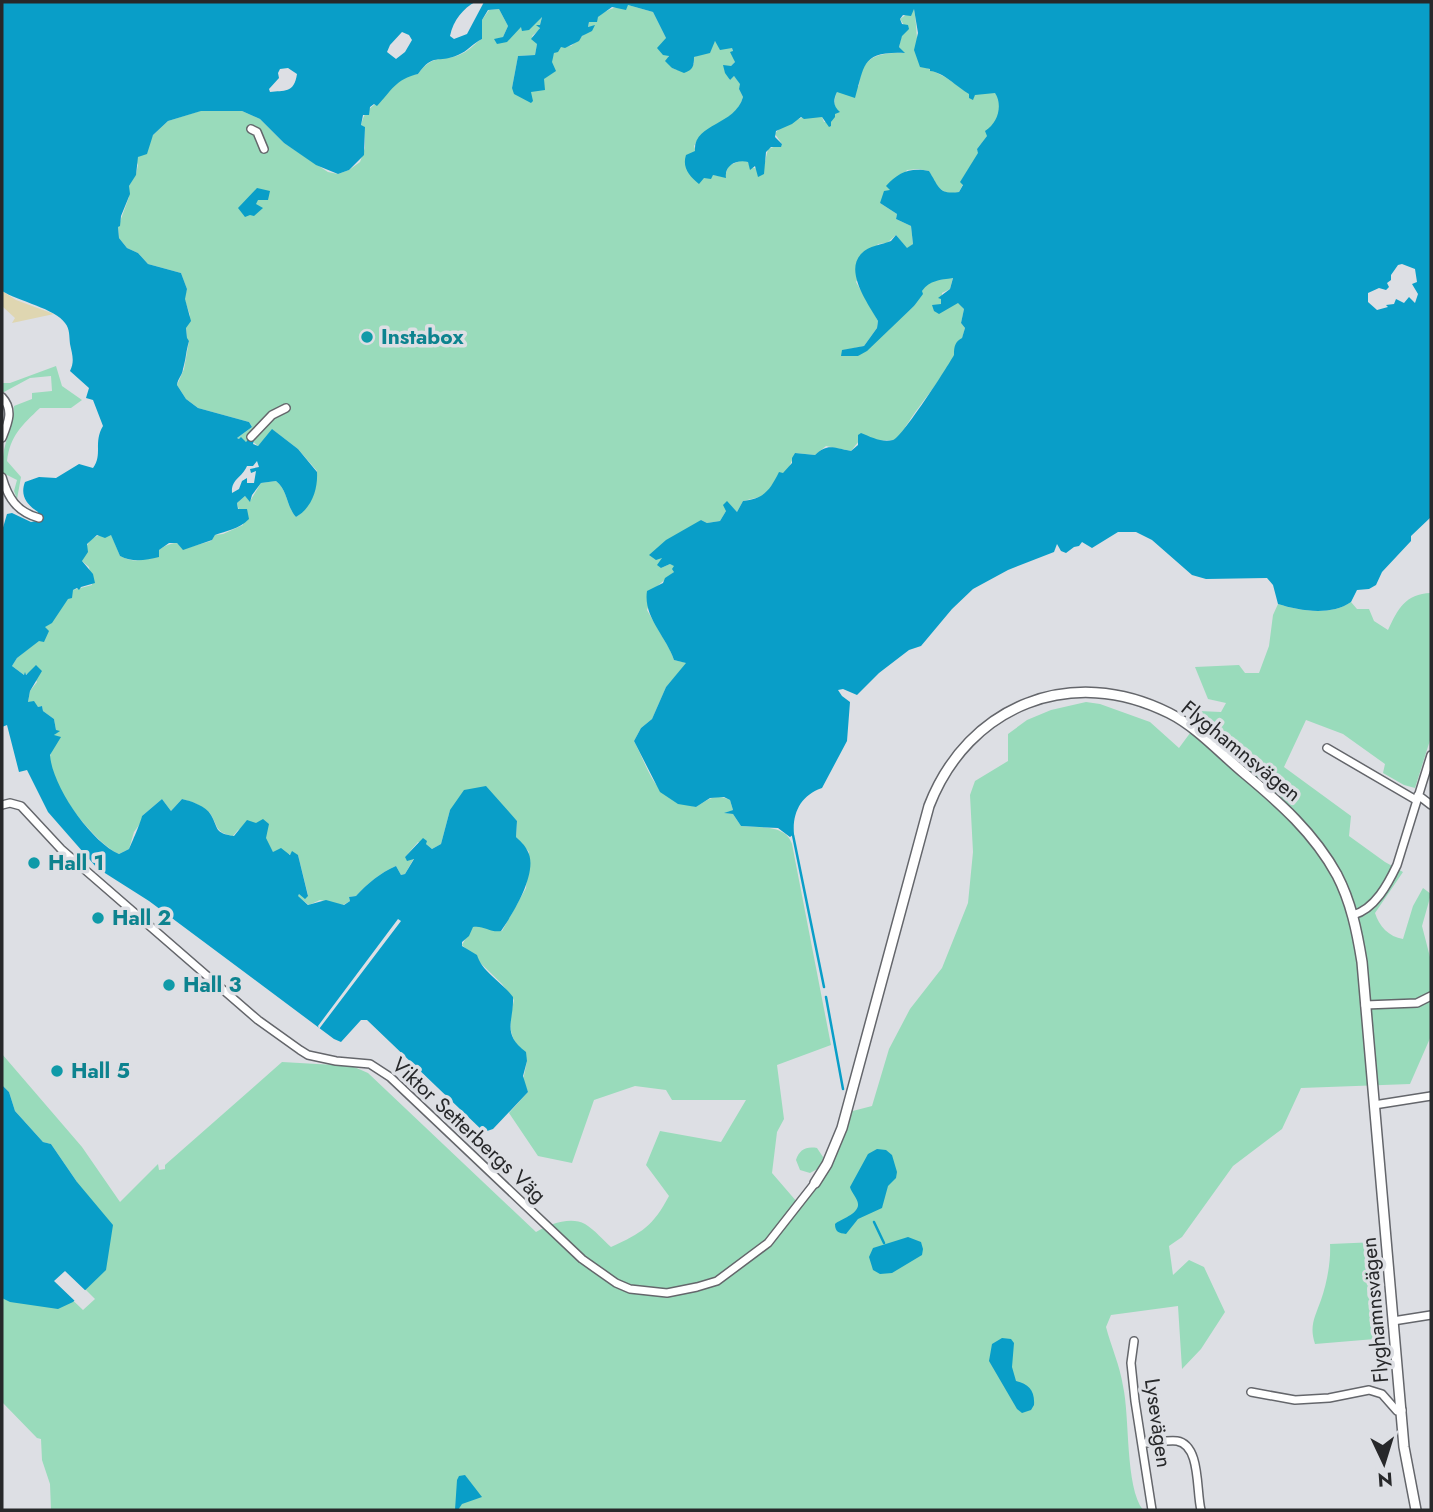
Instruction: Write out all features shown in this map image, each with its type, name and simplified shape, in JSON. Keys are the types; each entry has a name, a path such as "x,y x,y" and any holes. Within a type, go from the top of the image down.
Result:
{"street":[{"path":"251,129 257,132 264,149"},
{"path":"2,397 8,405 9,417 2,438"},
{"path":"251,437 272,415 286,408"},
{"path":"2,477 13,503 23,512 39,518"},
{"name":"Flyghamnsvägen","path":"815,1183 827,1164 842,1128 933,797 945,772 961,749 985,727 1011,711 1050,696 1086,692 1124,696 1151,704 1173,715 1272,796 1309,833 1338,878 1353,915 1362,962 1404,1447 1416,1510"},
{"path":"1327,748 1431,805"},
{"path":"1353,915 1370,906 1390,880 1431,755"},
{"name":"Viktor Setterbergs Väg","path":"2,805 10,803 21,806 61,849 258,1020 300,1050 308,1055 336,1061 370,1064 390,1077 564,1242 615,1283 630,1289 667,1293 717,1281 768,1243 815,1183"},
{"path":"1365,1004 1417,1003 1431,996"},
{"path":"1374,1105 1431,1096"},
{"path":"1393,1321 1431,1315"},
{"name":"Lysevägen","path":"1134,1341 1131,1363 1152,1510"},
{"path":"1251,1392 1295,1400 1379,1391 1397,1411 1402,1410"},
{"path":"1143,1443 1175,1441 1188,1447 1194,1457 1201,1510"}],"green space":[{"path":"628,5 653,12 666,38 664,43 672,68 677,70 694,64 694,57 706,52 715,41 725,47 732,47 735,62 731,66 729,80 734,76 741,84 739,89 743,97 728,118 707,131 694,146 705,178 713,175 725,177 728,166 742,160 748,162 750,167 763,170 768,149 782,144 775,134 779,130 789,123 816,116 822,117 824,122 831,122 837,92 859,86 863,68 872,58 904,53 899,47 904,25 900,19 914,9 923,66 945,77 973,99 975,94 995,92 999,107 995,122 977,149 979,153 961,181 963,184 959,192 944,191 929,171 907,170 880,203 897,214 896,219 911,226 913,244 907,249 896,235 887,243 878,244 856,282 878,321 877,328 864,346 845,350 858,356 914,306 924,287 930,282 953,277 950,289 942,293 941,312 958,302 964,309 961,323 965,328 955,354 941,378 895,440 859,441 851,451 826,446 815,455 795,453 788,470 764,496 743,501 737,512 727,502 726,511 720,521 707,523 701,520 663,558 661,568 675,565 674,572 655,588 647,610 674,660 687,663 666,687 652,719 641,728 634,741 650,775 662,791 682,803 696,807 716,797 730,800 733,810 725,813 733,814 741,826 778,830 789,838 792,844 831,1045 777,1065 784,1119 777,1132 772,1173 797,1202 821,1167 810,1173 800,1170 796,1160 801,1151 817,1148 823,1157 822,1166 832,1147 841,1114 872,1106 889,1049 910,1009 942,968 968,903 973,852 970,795 975,781 1008,761 1008,734 1027,720 1051,710 1086,702 1100,704 1150,722 1179,748 1196,725 1199,711 1221,712 1226,703 1208,699 1195,667 1239,665 1245,673 1259,673 1269,646 1273,615 1278,604 1296,609 1325,611 1351,602 1357,609 1369,609 1374,621 1388,630 1403,604 1415,596 1431,593 1431,737 1415,788 1383,773 1385,764 1343,734 1306,720 1284,767 1351,816 1349,836 1403,872 1375,913 1385,930 1403,939 1413,906 1423,888 1431,894 1422,926 1431,961 1431,1036 1410,1084 1301,1088 1282,1129 1233,1166 1182,1237 1169,1246 1173,1275 1189,1260 1204,1267 1225,1312 1201,1349 1182,1369 1178,1306 1111,1315 1106,1327 1122,1379 1133,1485 1143,1510 51,1510 50,1484 42,1460 41,1439 2,1402 2,1284 59,1287 83,1310 95,1299 78,1282 77,1182 51,1144 43,1142 15,1111 9,1092 2,1085 2,1054 82,1147 120,1202 158,1164 159,1170 165,1169 165,1165 282,1062 352,1066 368,1073 536,1232 560,1222 579,1222 592,1229 611,1247 646,1228 658,1215 669,1196 646,1165 660,1131 721,1142 746,1100 672,1100 666,1090 635,1086 594,1100 572,1163 538,1156 509,1113 528,1092 523,1080 527,1061 523,1050 514,1039 511,1027 514,1000 502,984 462,945 472,927 502,931 526,888 529,852 516,837 517,821 506,811 450,810 441,844 432,849 418,842 405,857 414,858 405,874 401,875 396,866 390,869 374,879 356,896 349,897 350,901 343,905 320,900 309,905 297,896 308,895 298,855 273,852 256,824 238,830 233,836 227,834 219,830 209,812 182,799 171,811 162,799 142,816 129,849 119,854 86,826 64,797 51,769 50,757 58,736 54,736 54,719 43,711 42,706 28,702 30,691 37,682 32,672 24,675 12,666 17,658 39,640 44,627 58,613 73,590 92,585 89,567 82,561 90,540 111,534 120,556 130,560 145,559 169,544 177,543 183,549 211,541 215,535 243,525 237,503 245,496 250,501 261,483 276,481 296,517 309,503 313,491 317,471 298,449 273,430 258,446 249,438 246,442 237,438 252,427 249,422 198,408 186,399 177,385 184,369 189,341 186,327 190,315 184,298 187,289 181,273 148,264 138,253 127,248 119,238 118,227 129,197 129,186 136,174 136,160 153,135 168,121 200,111 242,111 260,119 284,143 328,172 338,174 360,162 365,148 365,127 361,126 368,110 398,81 418,74 430,62 454,57 470,49 482,39 482,20 489,10 499,9 508,26 497,44 522,26 529,29 542,16 539,30 532,36 537,44 535,55 518,56 512,88 532,98 529,94 544,79 554,53 560,47 571,46 594,26 588,27 589,22 595,21 605,12"},
{"path":"56,366 62,386 82,400 71,408 40,408 18,432 7,461 21,477 17,499 14,491 17,480 3,473 5,446 14,406 32,399 32,393 52,391 51,376 30,378 4,392 2,383 10,383"},
{"path":"1377,1242 1387,1338 1315,1344 1313,1327 1327,1279 1330,1244"}],"sand":[{"path":"2,291 16,300 54,314 12,323 15,318 2,306"}],"water":[{"path":"2,2 475,2 456,20 450,36 454,39 467,34 484,2 1431,2 1431,517 1411,536 1411,541 1382,572 1376,585 1357,590 1351,602 1325,611 1296,609 1278,604 1273,585 1267,578 1206,579 1192,575 1152,540 1136,532 1118,532 1092,548 1082,542 1066,553 1061,551 1057,544 1054,552 1008,570 973,589 921,646 909,650 879,673 857,695 843,689 838,690 850,702 847,741 822,788 808,795 799,806 794,834 790,837 778,828 741,826 733,814 724,813 733,810 730,800 724,797 710,798 696,807 678,804 660,792 634,741 641,728 652,719 666,687 686,663 674,660 648,609 647,591 663,583 665,578 674,572 674,566 670,564 661,568 657,565 662,558 656,560 649,555 666,540 701,520 707,523 720,521 726,511 723,505 727,501 737,512 743,501 761,496 769,489 779,472 783,473 792,463 795,453 815,455 831,447 851,451 858,445 858,435 861,433 889,441 898,437 905,428 954,355 955,345 962,338 965,328 961,323 964,309 958,303 939,314 934,311 932,305 941,304 941,299 938,298 950,289 953,278 936,281 925,287 914,306 867,351 858,356 841,356 842,350 864,346 877,328 878,321 864,298 857,279 856,261 864,251 891,241 896,235 907,248 913,244 911,226 896,219 897,214 880,203 884,191 890,190 886,186 895,177 911,170 929,171 943,191 959,192 963,185 960,182 987,136 985,131 998,114 999,103 995,93 975,95 973,100 945,77 920,67 914,50 918,33 914,9 911,16 903,15 900,19 909,29 902,36 899,47 905,53 880,55 867,62 855,98 837,92 834,103 840,112 835,114 831,126 829,127 822,117 801,117 776,131 775,137 782,144 781,147 771,147 766,152 764,174 758,177 755,166 750,170 748,162 740,161 729,166 726,178 713,175 711,179 704,178 699,184 687,171 686,155 695,151 696,142 707,129 732,114 743,97 740,84 734,76 730,80 723,65 731,66 735,62 730,52 733,51 732,48 720,50 715,41 710,53 694,57 692,67 684,73 672,68 665,61 669,56 663,55 657,48 666,38 653,12 628,5 626,10 612,7 598,17 597,22 589,22 588,27 595,25 592,31 582,36 579,41 565,48 561,47 554,53 552,62 556,71 544,79 545,90 531,92 531,103 514,94 512,88 518,56 535,55 537,44 531,39 540,28 536,25 540,25 542,17 529,30 522,31 521,27 507,42 497,44 494,39 503,37 508,26 499,9 488,10 482,20 482,39 458,55 428,63 418,74 399,82 377,106 374,104 370,107 369,115 363,115 361,125 365,127 364,155 349,170 338,174 316,165 284,143 260,119 242,111 201,111 168,121 153,135 147,154 138,157 136,175 129,186 130,194 118,227 119,238 127,248 138,253 148,264 181,273 187,289 185,299 191,321 186,328 189,341 177,385 186,399 198,408 249,422 252,427 237,438 239,439 241,437 246,442 249,438 258,446 272,429 298,449 317,472 315,491 306,509 296,517 276,481 261,483 250,502 245,496 237,503 238,509 247,509 249,519 245,522 215,535 212,540 183,550 177,543 169,543 159,550 159,557 135,560 125,558 120,556 111,535 105,538 97,535 87,544 88,552 82,561 93,574 95,583 73,590 72,598 68,599 52,623 45,627 49,631 44,642 39,641 17,658 12,666 24,675 36,665 42,671 30,691 28,702 34,701 38,707 42,706 43,711 54,719 56,730 60,731 54,735 61,737 50,755 52,768 75,812 108,848 119,854 129,849 142,816 162,799 171,811 182,799 202,807 209,812 218,830 228,835 234,836 247,820 256,823 263,819 269,824 266,838 273,852 281,848 290,855 292,851 298,855 308,896 305,899 299,894 298,896 308,905 326,900 344,905 350,901 349,897 356,896 374,879 390,869 396,866 401,875 405,874 414,859 407,861 405,857 423,838 432,849 441,844 450,810 464,790 486,786 517,821 516,837 527,850 530,869 523,892 501,931 473,927 462,942 462,946 477,955 483,967 513,997 511,1033 526,1052 527,1061 523,1076 528,1092 493,1129 484,1132 367,1020 361,1020 341,1042 334,1039 149,901 97,868 48,812 27,770 19,772 7,725 2,727 2,531 7,514 12,513 31,522 39,518 38,512 25,499 25,482 39,477 56,478 79,464 93,468 103,426 93,400 86,398 89,388 70,371 73,358 69,330 65,323 45,309 2,291","holes":["402,32 412,40 405,52 396,59 387,52","288,68 297,74 296,80 288,90 270,92 269,89 279,78 280,69","1398,265 1415,269 1417,282 1412,284 1418,294 1415,303 1409,297 1404,303 1396,299 1394,304 1377,310 1368,302 1368,293 1379,288 1386,290 1389,287 1387,283","257,461 259,467 250,469 251,473 256,471 254,483 247,483 247,478 242,481 239,489 232,493 235,481 247,466 253,466"]},
{"path":"257,188 270,191 268,200 258,200 256,204 263,208 254,216 245,217 238,208"},
{"path":"2,1085 9,1092 15,1111 43,1142 51,1144 77,1182 113,1225 106,1270 73,1302 58,1309 10,1302 2,1298"},
{"path":"877,1149 886,1150 892,1155 896,1178 888,1186 882,1208 858,1219 846,1234 839,1233 835,1224 858,1208 858,1202 850,1187 868,1154"},
{"path":"908,1237 921,1242 922,1255 892,1273 880,1274 873,1270 869,1257 873,1248"},
{"path":"1002,1338 1011,1339 1014,1343 1012,1367 1016,1381 1028,1386 1032,1392 1034,1405 1031,1410 1022,1413 989,1361 992,1344"},
{"path":"465,1475 482,1497 462,1504 455,1510 457,1480 459,1476"}],"pier":[{"path":"398,919 401,921 319,1029 318,1026"},
{"path":"65,1271 88,1293 77,1303 54,1281"}],"waterway":[{"path":"793,835 824,987"},
{"path":"826,997 843,1089"},
{"path":"874,1222 884,1243"}],"place":[{"name":"Instabox","path":"367,337"},
{"name":"Hall 1","path":"34,863"},
{"name":"Hall 2","path":"98,918"},
{"name":"Hall 3","path":"169,985"},
{"name":"Hall 5","path":"57,1071"}]}
